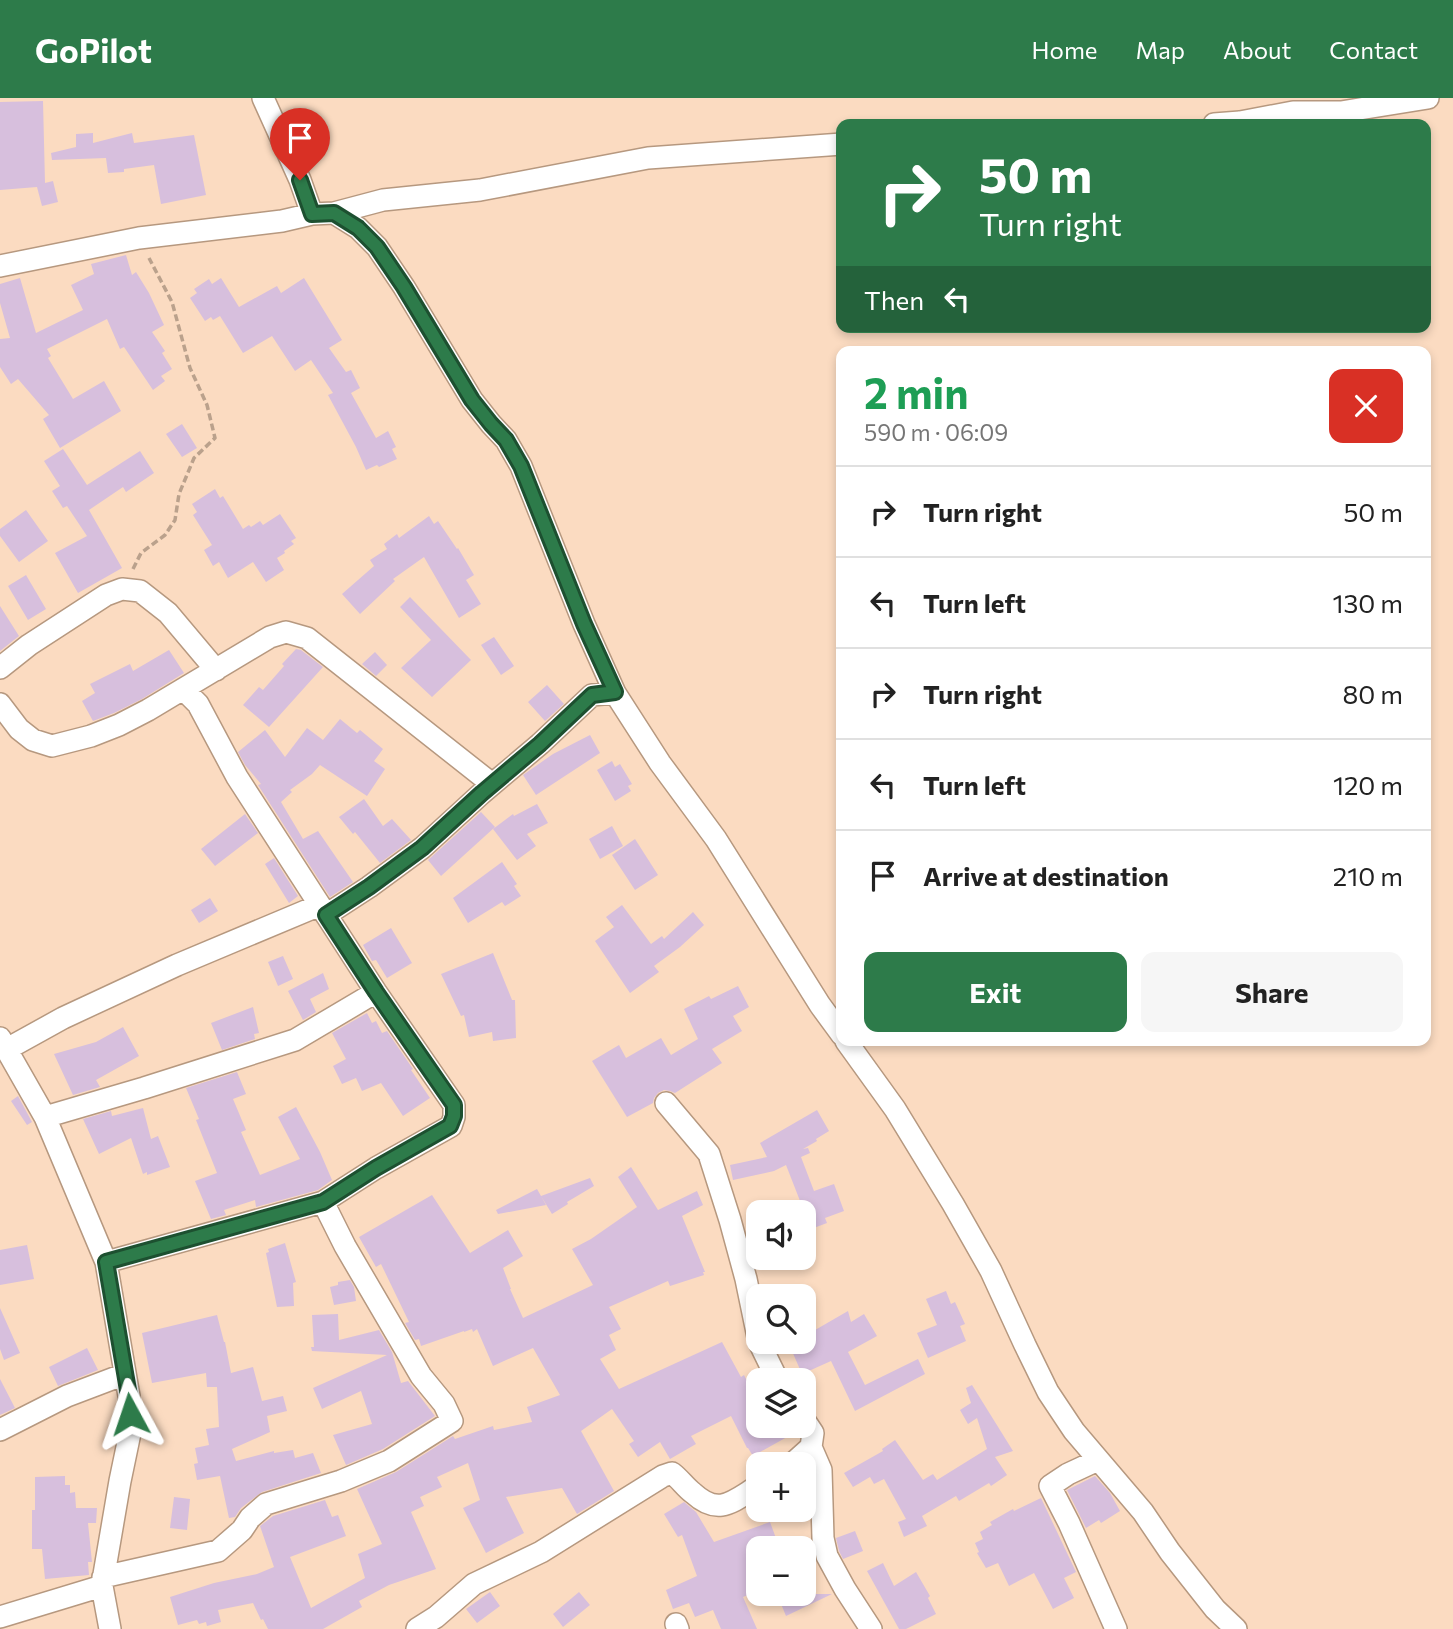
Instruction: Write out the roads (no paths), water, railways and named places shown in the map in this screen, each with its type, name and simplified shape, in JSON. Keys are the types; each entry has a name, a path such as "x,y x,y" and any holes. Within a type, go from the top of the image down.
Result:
{"street":[{"path":"263,98 300,180 323,213 358,228 377,247 472,400 506,440 521,466 579,612 615,692 660,764 716,839 836,1027"},
{"path":"1256,119 1293,112 1341,112 1428,98"},
{"path":"0,266 139,238 282,221 383,200 480,190 648,158 836,144"},
{"path":"0,668 29,645 106,596 122,589 140,591 167,613 216,670"},
{"path":"0,704 19,729 33,740 52,746 91,736 148,710 270,637 286,632 307,638 492,785"},
{"path":"106,1262 323,1202 450,1126 454,1116 454,1105 376,992 237,777 198,704 183,689"},
{"path":"110,1629 102,1581 130,1433 129,1396 106,1262 45,1117 4,1043 177,965 323,910 369,887 422,848 592,695 615,692"},
{"path":"45,1117 295,1040 376,992"},
{"path":"850,1046 895,1109 953,1204 990,1271 1048,1392 1074,1431 1143,1512 1170,1552 1215,1609 1236,1629"},
{"path":"666,1103 709,1154 748,1284"},
{"path":"0,1617 102,1581 218,1551 266,1504 341,1481 389,1461 453,1421 444,1404 421,1376 345,1246 323,1202"},
{"path":"0,1430 67,1396 125,1374"},
{"path":"812,1438 811,1447 821,1470 823,1538 827,1556 871,1629"},
{"path":"805,1452 811,1447"},
{"path":"1098,1460 1050,1486 1116,1629"},
{"path":"417,1629 436,1617 474,1584 541,1552 663,1476 672,1473 707,1504 725,1506 746,1493"}]}
